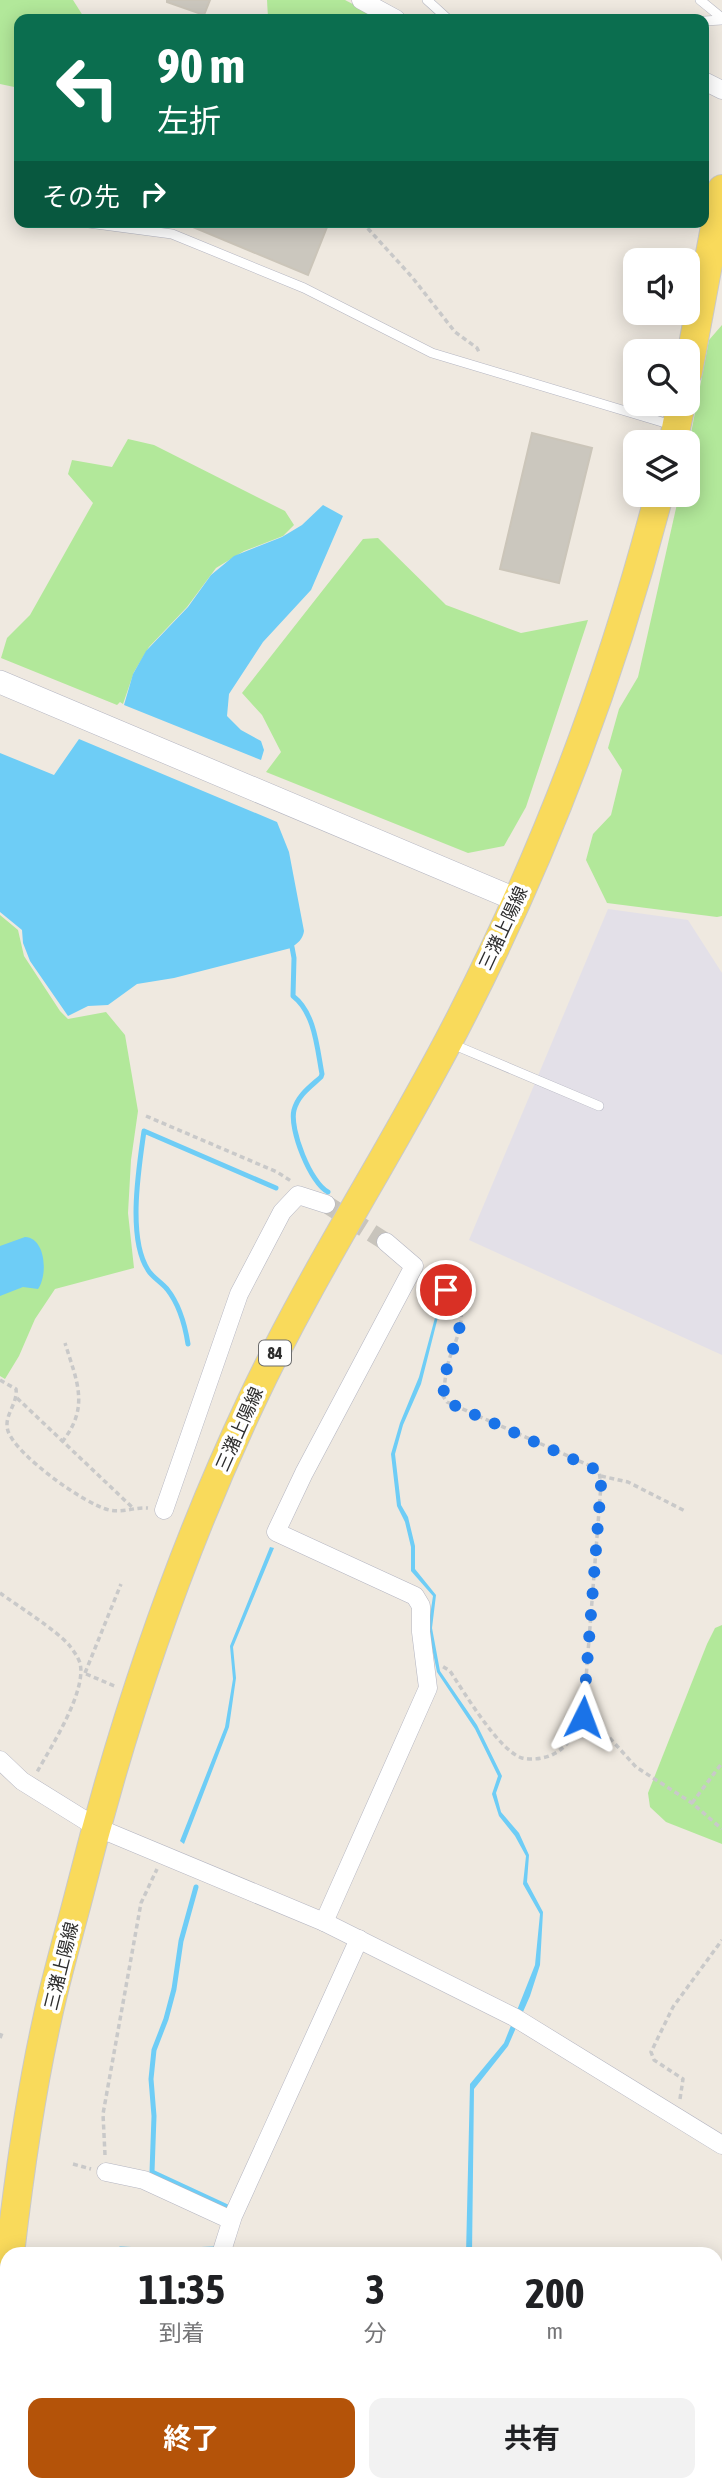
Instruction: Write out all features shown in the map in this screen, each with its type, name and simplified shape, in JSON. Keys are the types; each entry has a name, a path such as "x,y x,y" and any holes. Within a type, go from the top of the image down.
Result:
{"main road":[{"path":"694,339 722,188"},
{"name":"三潴上陽線","path":"11,2247 46,2022 96,1827 163,1613 203,1510 295,1311 447,1042 517,900 569,776 613,656 656,507"}],"street":[{"path":"361,0 387,14"},
{"path":"0,682 517,900"},
{"path":"164,1510 239,1294 282,1212 298,1195 326,1204"},
{"path":"324,1922 428,1688 421,1632 421,1606 415,1596 276,1532 414,1266 386,1242"},
{"path":"0,1760 29,1786 96,1827 324,1922 517,2019 722,2145"},
{"path":"223,2247 234,2214 359,1940"},
{"path":"106,2172 144,2180 234,2214"}],"lane":[{"path":"427,0 442,14"},
{"path":"700,0 722,19"},
{"path":"126,228 172,234 304,288 432,353 677,424"},
{"path":"447,1042 599,1106"}],"path":[{"path":"367,228 412,277 455,332 477,348 490,371"},
{"path":"146,1116 277,1172 291,1182 298,1195"},
{"path":"414,1266 446,1290 459,1305 459,1331 447,1367 443,1396 447,1402 595,1468 600,1475 583,1717 576,1733 553,1755 539,1759 522,1758 508,1748 483,1720 444,1666"},
{"path":"62,1442 73,1428 80,1411 78,1385 65,1343"},
{"path":"0,1380 16,1389 17,1398 8,1415 7,1429 18,1448 53,1479 97,1505 111,1511 134,1508 17,1398"},
{"path":"600,1475 628,1482 685,1511"},
{"path":"29,1786 56,1740 121,1584"},
{"path":"0,1593 67,1643 80,1661 83,1672"},
{"path":"83,1672 117,1687"},
{"path":"583,1717 608,1736 636,1767 692,1803 722,1829"},
{"path":"692,1803 722,1763"},
{"path":"106,2172 103,2115 136,1930 141,1903 164,1854"},
{"path":"675,2118 684,2085 683,2079 654,2060 651,2052 673,2007 722,1940"}],"shaded area":[{"path":"608,909 688,920 722,973 722,1355 469,1240"}],"green space":[{"path":"0,0 73,0 82,14 14,14 14,87 0,84"},
{"path":"267,0 345,0 372,14 268,14"},
{"path":"722,325 722,916 717,917 607,903 586,860 593,834 611,815 622,770 608,748 619,709 638,677 676,507 700,507 700,430 692,430 694,416 700,416 700,387 709,340"},
{"path":"128,439 154,445 285,511 294,525 283,536 244,551 216,568 187,607 149,647 134,672 123,704 120,702 117,705 1,658 7,638 30,615 93,503 68,474 72,460 112,467"},
{"path":"378,538 446,605 521,633 588,620 526,807 504,846 468,853 266,772 281,752 262,715 242,693 363,539"},
{"path":"0,915 18,930 24,956 68,1019 106,1012 125,1035 138,1111 131,1160 128,1213 134,1268 55,1289 35,1319 19,1356 5,1379 0,1376"},
{"path":"722,1625 722,1844 666,1822 650,1807 648,1793 707,1644 715,1628"}],"water":[{"path":"323,505 343,516 311,590 263,642 229,694 227,716 241,730 261,741 264,750 261,760 124,705 133,674 146,651 188,607 211,575 234,556 282,537 302,525"},
{"path":"79,739 277,822 289,852 304,931 300,941 291,948 174,978 137,984 108,1005 88,1006 68,1016 30,961 23,943 22,930 0,912 0,753 54,775"},
{"path":"25,1237 32,1239 41,1250 44,1267 41,1283 38,1289 23,1287 0,1296 0,1246"},
{"path":"419,1288 439,1313 421,1384 403,1425 395,1454 401,1505 408,1517 415,1546 415,1569 436,1595 432,1628 440,1671 477,1725 502,1776 496,1793 501,1812 519,1833 529,1855 527,1882 543,1912 540,1965 530,1996 508,2046 474,2089 472,2247 466,2247 470,2084 504,2043 535,1965 540,1914 523,1884 526,1856 499,1816 492,1794 498,1776 475,1729 437,1672 428,1629 433,1596 411,1571 411,1547 405,1522 397,1506 391,1454 400,1423 419,1377 436,1314 416,1290"},
{"path":"270,1547 274,1548 233,1647 236,1678 229,1727 184,1844 180,1841 225,1727 233,1679 230,1646"}],"building":[{"path":"167,0 210,0 204,14"},
{"path":"195,228 327,228 308,275"},
{"path":"532,433 592,448 559,583 500,569"}],"waterway":[{"path":"292,947 293,996 311,1021 322,1074 301,1096 293,1119 308,1168 321,1187 328,1192"},
{"path":"188,1344 175,1301 148,1270 138,1240 136,1202 144,1131 276,1188"},
{"path":"196,1887 181,1941 174,1989 154,2050 151,2079 154,2116 152,2172 234,2210"}],"tunnel":[{"path":"326,1204 386,1242"}],"route":[{"path":"446,1290 459,1305 461,1317 447,1367 443,1396 447,1402 599,1471 601,1485 583,1717"}]}
